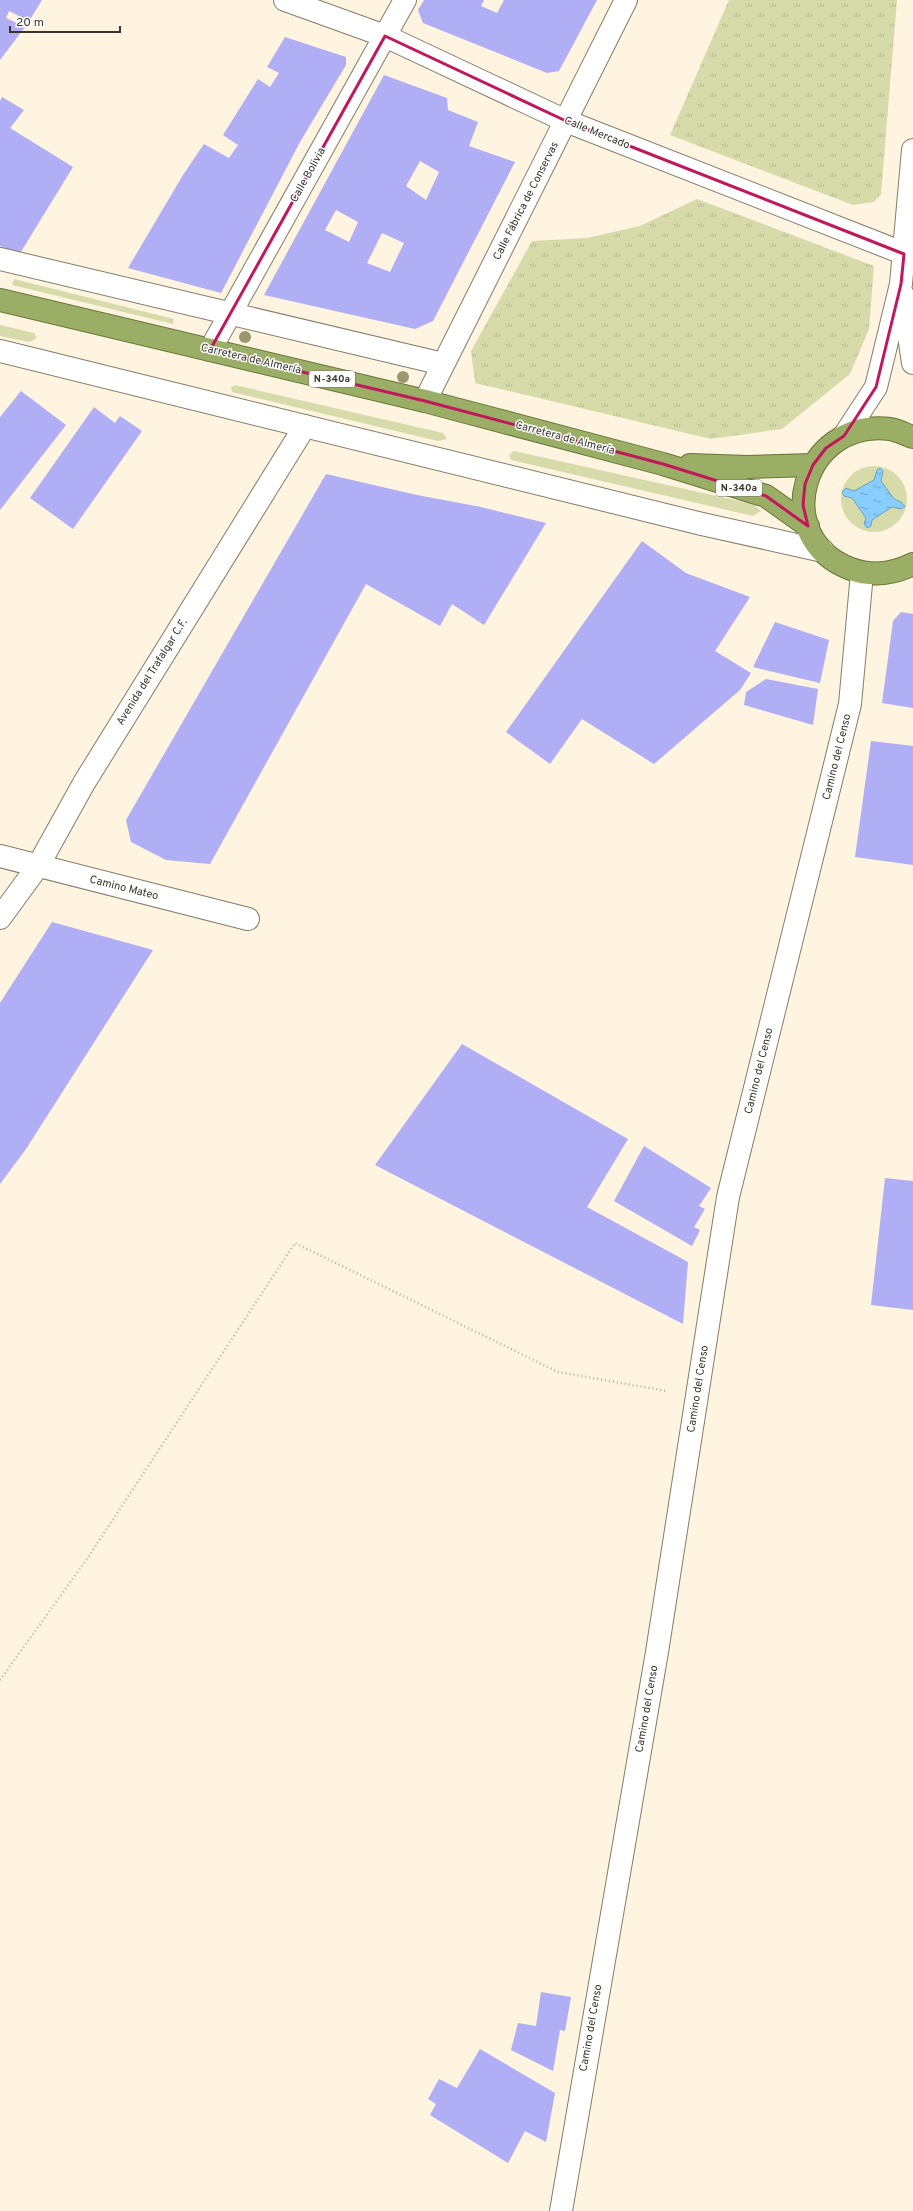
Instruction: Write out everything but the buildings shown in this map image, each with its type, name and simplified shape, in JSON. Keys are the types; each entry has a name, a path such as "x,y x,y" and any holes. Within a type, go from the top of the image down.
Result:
{"highway":[{"name":"Carretera de Almería","path":"0,300 425,401 663,464 766,496 808,526"},
{"name":"N-340a","path":"908,570 880,574 862,573 841,565 824,552 808,526 803,505 805,484 813,465 826,448 844,436 867,428 891,429 913,437"},
{"name":"Carretera de Almería","path":"663,464 747,467 813,465"}],"street":[{"name":"Calle Mercado","path":"285,0 385,36 566,121 908,255"},
{"name":"Calle Bolivia","path":"210,350 405,0"},
{"name":"Calle Fábrica de Conservas","path":"425,401 626,0"},
{"path":"844,436 876,387 908,255 913,150"},
{"path":"0,259 443,364"},
{"path":"901,284 913,363"},
{"path":"0,351 695,522 824,552"},
{"name":"Avenida del Trafalgar C.F.","path":"0,918 38,866 84,782 305,426"},
{"name":"Camino del Censo","path":"561,2211 657,1652 728,1197 850,704 862,573"},
{"name":"Camino Mateo","path":"0,856 248,919"}],"path":[{"path":"0,1680 91,1552 295,1243 558,1372 697,1396"}],"highlighted area":[{"path":"385,36 566,121 904,254 901,284 876,387 844,436 826,448 813,465 805,484 803,505 808,526 766,496 663,464 425,401 210,350"}],"green space":[{"path":"729,0 897,0 881,194 874,202 853,205 670,135"},
{"path":"697,199 874,266 869,329 850,374 782,429 711,439 475,383 471,351 532,241 587,238 640,226"},
{"path":"14,279 174,319 173,324 12,285"},
{"path":"0,325 34,333 37,338 29,342 0,336"},
{"path":"235,385 443,433 447,439 438,441 232,392 231,387"},
{"path":"514,451 753,504 761,511 753,516 511,460 509,455"},
{"path":"874,466 887,469 897,476 904,486 907,499 904,512 897,522 887,529 874,532 861,529 851,522 844,512 841,499 844,486 851,476 861,469"}],"water":[{"path":"880,468 883,471 881,481 894,499 901,502 905,506 901,509 892,507 872,520 871,526 867,528 864,524 866,518 852,498 844,496 842,492 846,488 854,491 874,480 877,470"}]}
